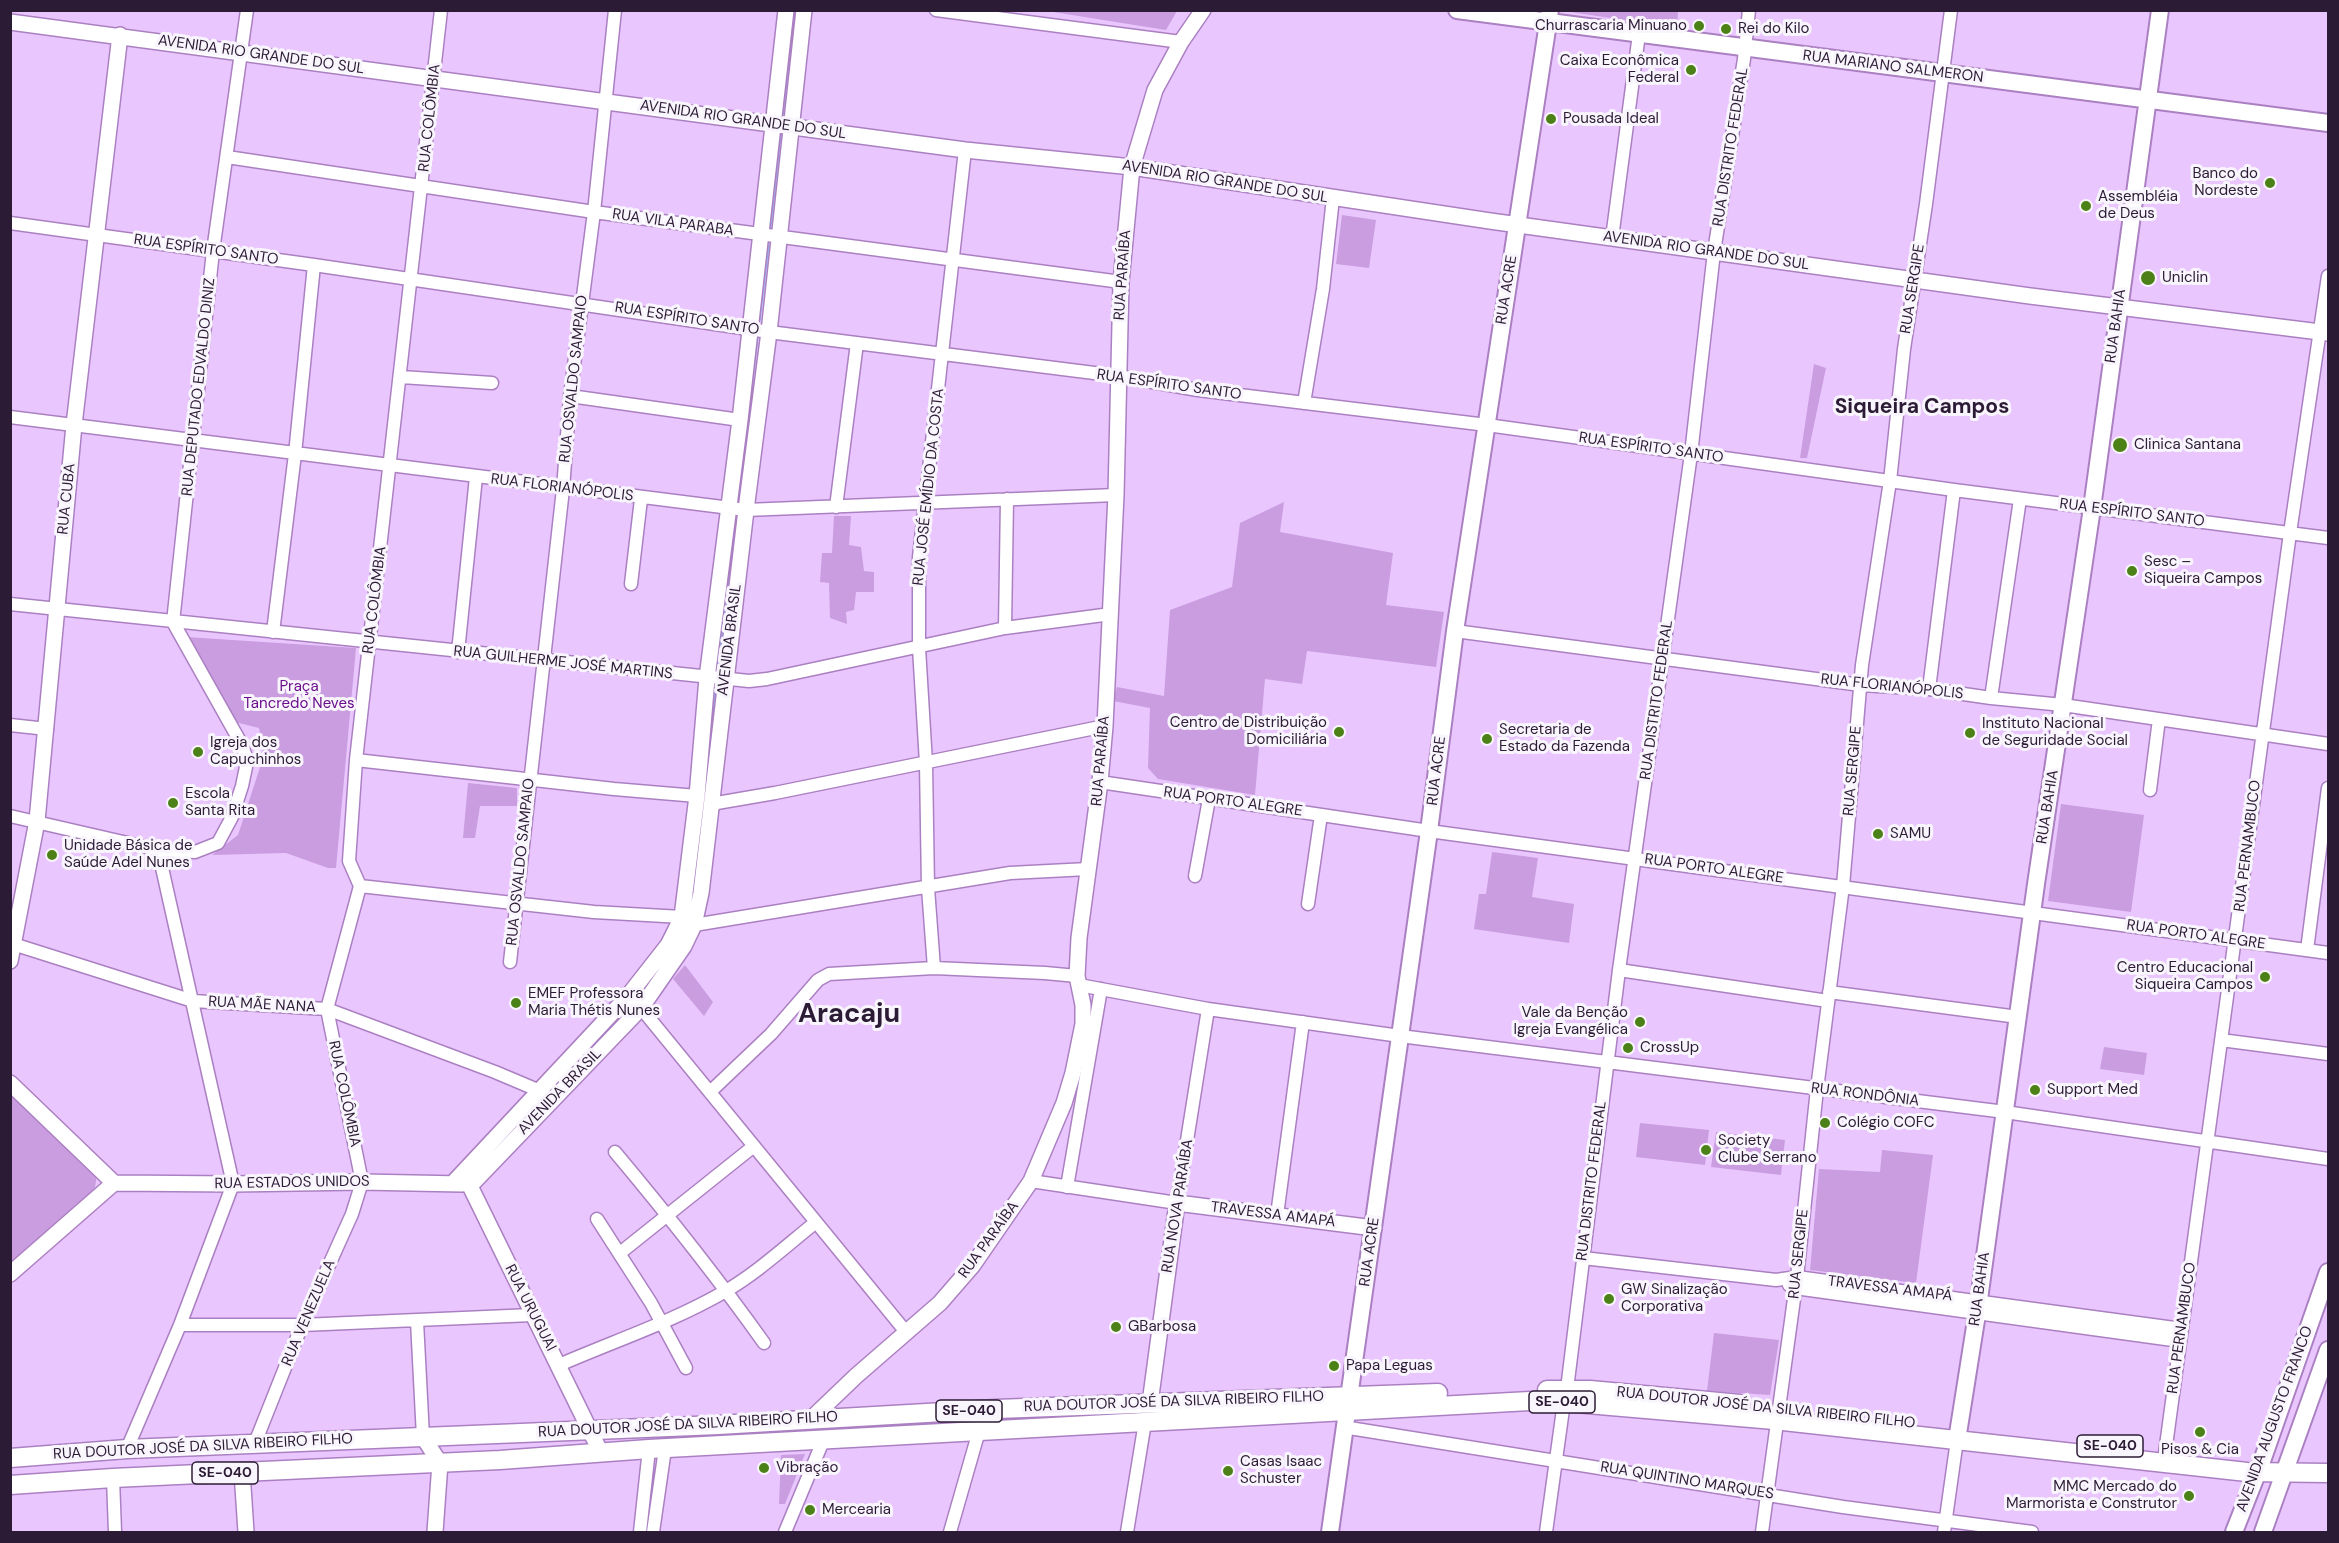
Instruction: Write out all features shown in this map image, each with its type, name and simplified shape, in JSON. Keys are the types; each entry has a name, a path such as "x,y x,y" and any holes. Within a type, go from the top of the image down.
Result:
{"main road":[{"name":"RUA MARIANO SALMERON","path":"1457,10 1549,17 1639,34 2328,123"},
{"name":"RUA BAHIA","path":"1957,1434 1978,1307 2081,569 2092,508 2160,10"},
{"name":"RUA ACRE","path":"1329,1533 1374,1228 1455,632 1549,17"},
{"name":"AVENIDA AUGUSTO FRANCO","path":"2234,1533 2260,1467 2328,1272"},
{"name":"AVENIDA AUGUSTO FRANCO","path":"2263,1533 2328,1350"},
{"name":"RUA DOUTOR JOSÉ DA SILVA RIBEIRO FILHO","path":"10,1485 440,1463 1346,1411 1565,1396 1778,1414 2260,1467"},
{"name":"RUA DOUTOR JOSÉ DA SILVA RIBEIRO FILHO","path":"10,1458 127,1449 590,1430 1150,1403 1346,1411"},
{"name":"RUA DOUTOR JOSÉ DA SILVA RIBEIRO FILHO","path":"1957,1434 2165,1453 2260,1467"},
{"name":"SE-040","path":"2260,1467 2286,1467 2328,1462"},
{"name":"SE-040","path":"2286,1467 2328,1473"}],"street":[{"name":"RUA DEPUTADO EDVALDO DINIZ","path":"174,622 213,251 247,10"},
{"name":"RUA COLÔMBIA","path":"362,1182 327,1009 360,886 349,861 356,760 423,187 441,10"},
{"name":"RUA OSVALDO SAMPAIO","path":"510,962 563,489 570,396 594,212 615,10"},
{"name":"AVENIDA BRASIL","path":"453,1183 628,996 688,921 701,893 707,678 751,328 786,10"},
{"name":"AVENIDA BRASIL","path":"704,800 725,680 769,332 804,10"},
{"path":"936,10 1018,16 1181,42"},
{"name":"RUA DISTRITO FEDERAL","path":"1546,1533 1634,858 1691,454 1714,252 1749,10"},
{"name":"RUA SERGIPE","path":"1762,1533 1796,1283 1816,1089 1843,886 1862,665 1890,481 1904,350 1951,10"},
{"name":"RUA PARAÍBA","path":"810,1420 940,1303 974,1265 1031,1181 1064,1103 1073,1073 1083,1024 1078,980 1079,938 1100,782 1105,726 1112,614 1121,282 1132,167 1155,90 1200,13"},
{"name":"AVENIDA RIO GRANDE DO SUL","path":"10,22 965,150 1132,167 1612,238 2325,333"},
{"path":"1612,238 1639,34"},
{"name":"RUA CUBA","path":"10,961 37,821 74,425 120,35"},
{"name":"RUA JOSÉ EMÍDIO DA COSTA","path":"934,968 928,888 926,763 919,648 919,567 965,150"},
{"name":"RUA VILA PARABA","path":"226,157 594,212 1121,282"},
{"path":"1305,403 1323,289 1333,198"},
{"name":"RUA ESPÍRITO SANTO","path":"10,223 769,332 1118,376 1198,390 1487,425 2019,499 2328,538"},
{"path":"273,632 295,454 314,265"},
{"name":"RUA PERNAMBUCO","path":"2165,1453 2290,533 2325,333 2328,276"},
{"path":"836,507 857,343"},
{"path":"401,377 492,383"},
{"path":"570,396 740,420"},
{"name":"RUA FLORIANÓPOLIS","path":"10,417 729,509 836,507 1116,495"},
{"path":"458,652 476,477"},
{"path":"1929,689 1954,490"},
{"path":"631,584 641,499"},
{"path":"1005,628 1007,499"},
{"path":"1991,698 2019,499"},
{"name":"RUA GUILHERME JOSÉ MARTINS","path":"10,604 725,680 767,679 1005,628 1112,614"},
{"path":"10,816 158,850 195,852 213,846 223,836 242,786 246,757 239,738 174,622"},
{"name":"RUA FLORIANÓPOLIS","path":"1455,632 1663,657 1861,685 1929,689 2063,705 2328,744"},
{"path":"2150,790 2159,719"},
{"path":"10,725 47,729"},
{"path":"356,760 704,800 926,763 1105,726"},
{"name":"RUA PORTO ALEGRE","path":"1100,782 1429,831 2328,953"},
{"path":"2307,950 2328,788"},
{"path":"1196,876 1209,799"},
{"path":"1308,904 1321,815"},
{"path":"127,1449 180,1325 233,1185 158,850"},
{"path":"360,886 688,921 928,888 1010,873 1088,869"},
{"name":"AVENIDA BRASIL","path":"470,1186 641,1008 684,946 688,921"},
{"name":"RUA MÃE NANA","path":"13,944 193,1001 327,1009 495,1071 540,1091"},
{"name":"RUA RONDÔNIA","path":"710,1092 759,1046 823,977 846,971 934,968 1045,972 1078,980 1101,989 1208,1009 1400,1036 2005,1112 2328,1159"},
{"path":"1619,970 1828,997 2018,1017"},
{"path":"1067,1187 1101,989"},
{"path":"628,996 641,1008 906,1332"},
{"name":"RUA NOVA PARAÍBA","path":"1150,1403 1177,1203 1208,1009"},
{"path":"1277,1215 1303,1022"},
{"path":"2221,1040 2328,1054"},
{"path":"10,1083 114,1183 10,1275"},
{"path":"620,1253 754,1146"},
{"path":"615,1152 668,1215 764,1343"},
{"name":"TRAVESSA AMAPÁ","path":"1031,1181 1177,1203 1374,1228"},
{"name":"RUA ESTADOS UNIDOS","path":"114,1183 233,1185 362,1182 453,1183 470,1186"},
{"name":"RUA VENEZUELA","path":"255,1443 302,1325 352,1214 362,1182"},
{"name":"RUA URUGUAI","path":"470,1186 601,1453"},
{"path":"597,1219 662,1321 686,1368"},
{"path":"559,1365 696,1308 758,1268 816,1222"},
{"name":"TRAVESSA AMAPÁ","path":"1583,1258 1776,1280 2181,1335"},
{"path":"180,1325 302,1325 532,1315"},
{"path":"417,1321 423,1437 440,1463 435,1533"},
{"name":"RUA QUINTINO MARQUES","path":"1346,1411 1556,1460 1767,1494 1945,1527 2031,1533"},
{"path":"1127,1533 1145,1422"},
{"path":"950,1533 979,1431"},
{"name":"RUA BAHIA","path":"1945,1527 1957,1434"},
{"path":"785,1533 823,1441"},
{"path":"640,1533 657,1449"},
{"path":"653,1533 657,1449"},
{"path":"242,1472 246,1533"},
{"path":"113,1478 116,1533"}],"green space":[{"path":"1177,10 1166,30 1047,11"},
{"path":"1564,11 1678,11 1677,28"},
{"path":"1342,215 1376,220 1369,268 1336,264"},
{"path":"1814,364 1826,368 1807,458 1800,458"},
{"path":"1284,502 1280,532 1393,553 1386,605 1444,612 1436,667 1307,651 1302,684 1265,679 1255,795 1158,779 1148,768 1150,708 1113,701 1117,687 1164,696 1170,610 1232,587 1240,523"},
{"path":"834,516 851,516 849,545 861,547 864,571 874,572 874,592 856,592 854,610 846,612 847,624 830,618 829,583 820,582 822,553 832,553"},
{"name":"Praça Tancredo Neves","path":"186,637 356,648 336,868 328,868 286,853 212,855 238,835 264,755 259,728 235,722"},
{"path":"468,783 517,788 517,806 480,806 475,838 463,838"},
{"path":"2061,804 2144,815 2131,912 2048,901"},
{"path":"1492,852 1538,858 1532,897 1574,904 1569,943 1474,929 1479,894 1486,894"},
{"path":"685,965 713,1002 704,1016 673,979"},
{"path":"2104,1047 2147,1053 2144,1075 2100,1069"},
{"path":"10,1095 97,1175 94,1194 10,1265"},
{"path":"1640,1123 1709,1130 1705,1165 1636,1157"},
{"path":"1716,1132 1785,1140 1781,1175 1711,1167"},
{"path":"1882,1150 1933,1155 1916,1283 1810,1270 1819,1169 1880,1172"},
{"path":"1714,1333 1779,1340 1770,1395 1707,1391"},
{"path":"805,1454 785,1504 779,1504 781,1455"}],"waterway":[{"path":"782,116 791,31"},
{"path":"770,227 780,135"},
{"path":"759,321 768,245"},
{"path":"749,404 757,338"},
{"path":"737,501 742,461"},
{"path":"717,670 735,518"},
{"path":"703,816 715,687"}],"place":[{"name":"Churrascaria Minuano","path":"1699,26"},
{"name":"Rei do Kilo","path":"1726,29"},
{"name":"Caixa Econômica Federal","path":"1691,70"},
{"name":"Pousada Ideal","path":"1551,119"},
{"name":"Banco do Nordeste","path":"2270,183"},
{"name":"Assembléia de Deus","path":"2086,206"},
{"name":"Uniclin","path":"2148,278"},
{"name":"Clinica Santana","path":"2120,445"},
{"name":"Sesc – Siqueira Campos","path":"2132,571"},
{"name":"Centro de Distribuição Domiciliária","path":"1339,732"},
{"name":"Instituto Nacional de Seguridade Social","path":"1970,733"},
{"name":"Secretaria de Estado da Fazenda","path":"1487,739"},
{"name":"Igreja dos Capuchinhos","path":"198,752"},
{"name":"Escola Santa Rita","path":"173,803"},
{"name":"SAMU","path":"1878,834"},
{"name":"Unidade Básica de Saúde Adel Nunes","path":"52,855"},
{"name":"Centro Educacional Siqueira Campos","path":"2265,977"},
{"name":"EMEF Professora Maria Thétis Nunes","path":"516,1003"},
{"name":"Vale da Benção Igreja Evangélica","path":"1640,1022"},
{"name":"CrossUp","path":"1628,1048"},
{"name":"Support Med","path":"2035,1090"},
{"name":"Colégio COFC","path":"1825,1123"},
{"name":"Society Clube Serrano","path":"1706,1150"},
{"name":"GW Sinalização Corporativa","path":"1609,1299"},
{"name":"GBarbosa","path":"1116,1327"},
{"name":"Papa Leguas","path":"1334,1366"},
{"name":"Pisos & Cia","path":"2200,1432"},
{"name":"Vibração","path":"764,1468"},
{"name":"Casas Isaac Schuster","path":"1228,1471"},
{"name":"MMC Mercado do Marmorista e Construtor","path":"2189,1496"},
{"name":"Mercearia","path":"810,1510"}],"district":[{"name":"Siqueira Campos","path":"1922,407"},
{"name":"Aracaju","path":"849,1015"}]}
